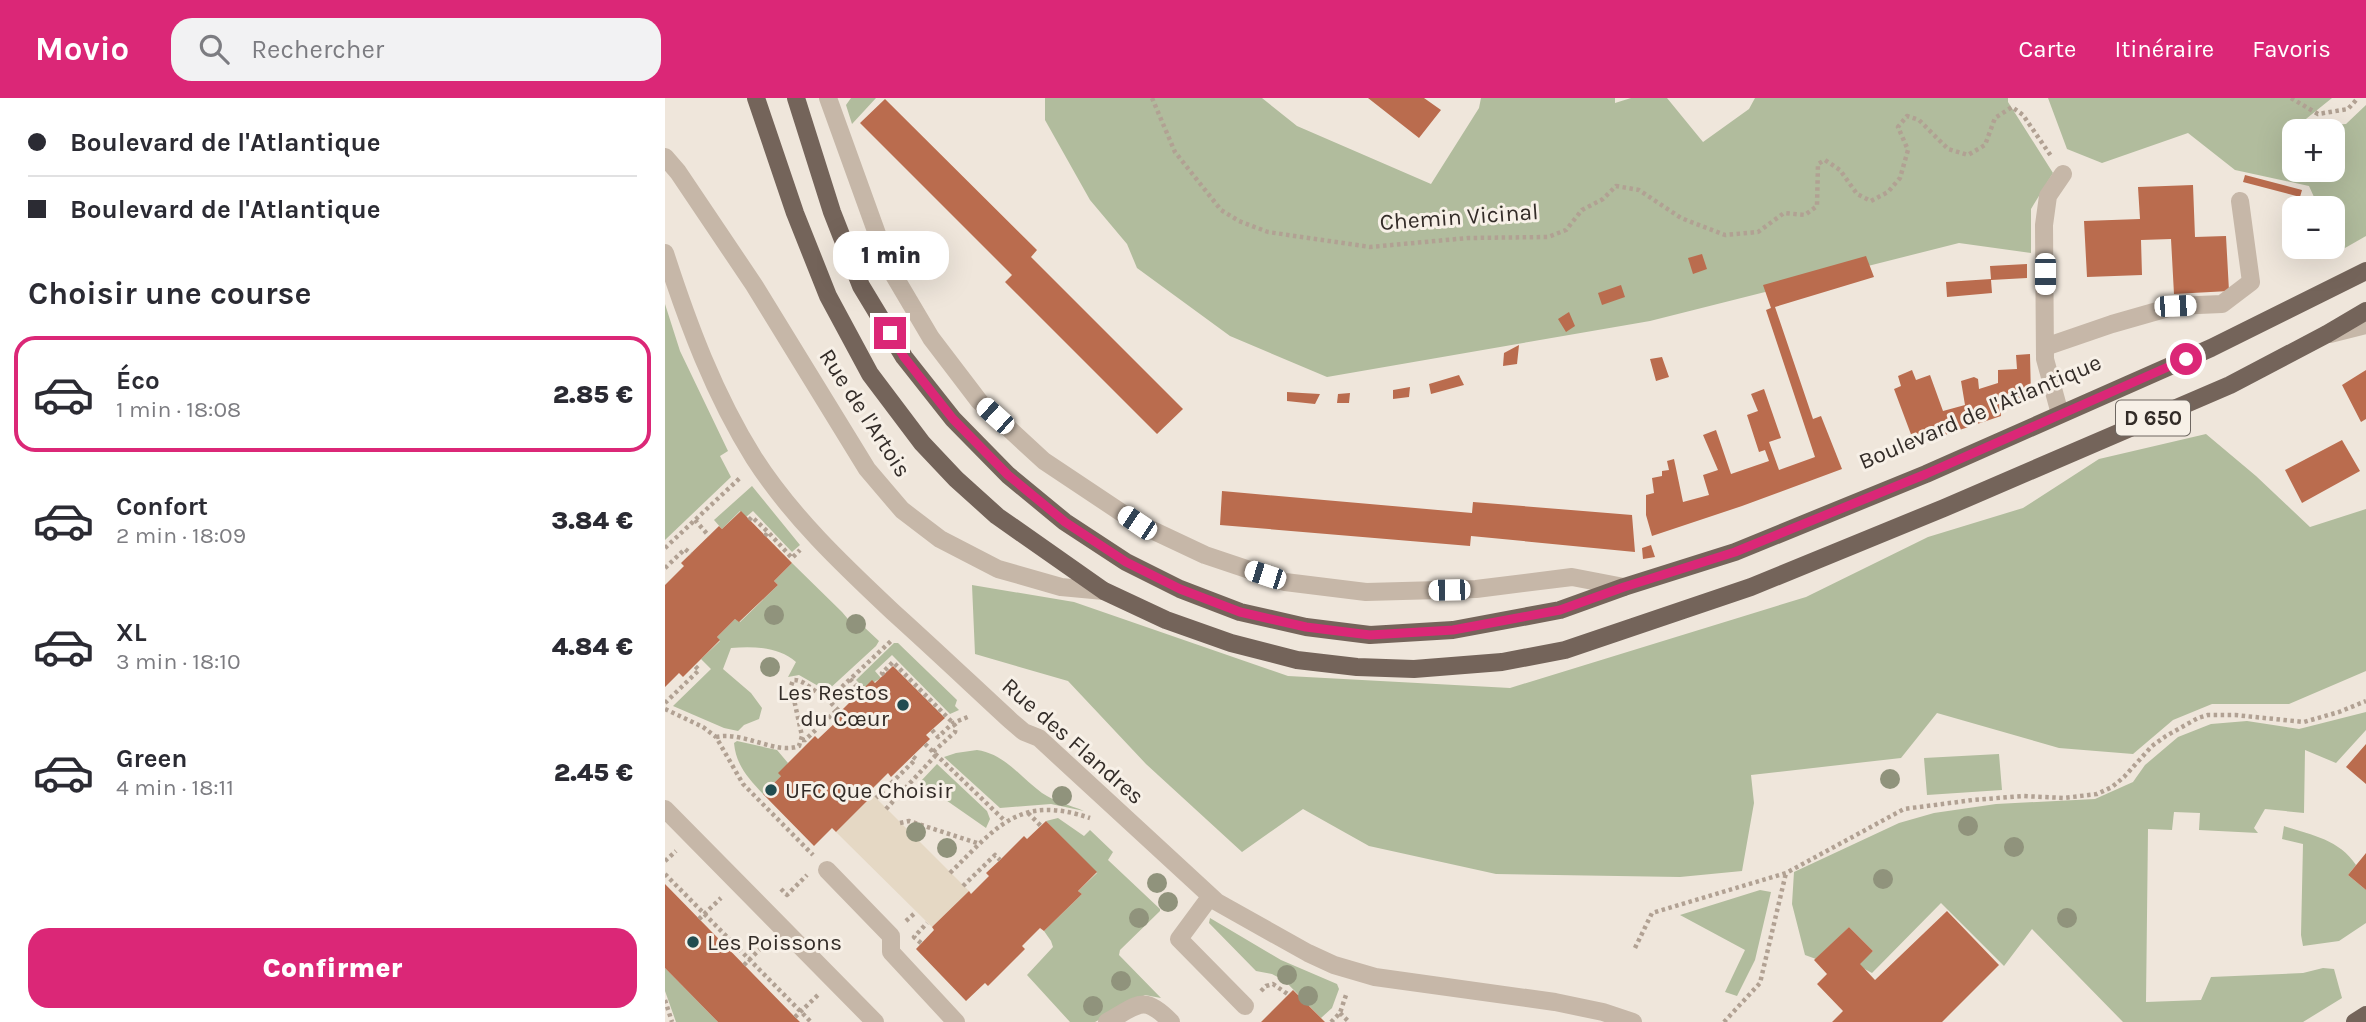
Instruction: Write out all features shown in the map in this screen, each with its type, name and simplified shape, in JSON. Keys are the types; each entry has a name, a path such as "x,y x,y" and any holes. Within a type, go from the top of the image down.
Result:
{"main road":[{"name":"D 650","path":"755,98 795,213 828,296 870,374 922,443 955,480 997,516 1104,591 1179,625 1231,643 1297,660 1357,667 1414,669 1502,662 1565,650 1751,587 1944,508 2230,385 2366,311"},
{"name":"Boulevard de l'Atlantique","path":"796,98 832,212 861,286 904,357 953,419 1008,475 1065,522 1126,562 1180,589 1240,612 1306,627 1370,635 1410,634 1494,623 1560,610 1735,552 1926,474 2211,348 2366,271"},
{"path":"2355,1022 2366,1015"}],"street":[{"name":"Boulevard de l'Atlantique","path":"828,98 889,267 931,338 979,401 1044,461 1137,523 1205,555 1285,582 1366,592 1476,589 1572,577 1624,587"},
{"name":"Rue de l'Artois","path":"665,157 678,172 754,285 867,469 902,510 940,540 999,569 1061,587 1104,591"},
{"path":"2060,414 2045,359 2044,225 2048,196 2063,174"},
{"path":"2045,347 2175,306 2223,304 2251,282 2239,201"},
{"name":"Rue des Flandres","path":"665,253 698,350 755,460 830,551 1024,732 1039,738 1214,899 1278,938 1351,971 1420,984 1579,1006 1633,1022"},
{"path":"2327,334 2366,325"},
{"path":"665,809 875,1022"},
{"path":"820,867 891,936 891,952 955,1022"},
{"path":"1214,899 1179,939 1245,1006"},
{"path":"1107,1022 1144,1004 1153,1006 1171,1022"}],"path":[{"name":"Chemin Vicinal","path":"1152,98 1175,152 1221,210 1239,221 1268,232 1370,247 1468,238 1548,237 1566,230 1582,210 1603,199 1616,186 1639,190 1681,218 1725,235 1758,232 1784,213 1805,215 1817,206 1818,164 1825,160 1840,170 1857,194 1864,198 1871,201 1888,192 1900,178 1908,150 1898,127 1907,116 1919,120 1948,149 1968,155 1985,145 1995,118 2012,107 2023,115 2063,174"},
{"path":"2291,98 2318,114 2347,109 2358,98"},
{"path":"665,548 746,472"},
{"path":"749,520 752,517 792,558"},
{"path":"695,520 709,536"},
{"path":"665,568 685,549 691,554"},
{"path":"825,697 831,697 907,625"},
{"path":"884,675 882,673 893,662 955,727 954,732 886,809"},
{"path":"665,703 699,670 694,665"},
{"path":"716,737 733,735 789,748 799,746 802,740 791,682 796,679 825,697 839,711 802,740"},
{"path":"850,679 861,691"},
{"path":"1635,948 1652,913 1786,873 1903,809 2023,796 2064,798 2097,794 2124,777 2152,746 2197,718 2208,715 2235,715 2304,722 2366,701"},
{"path":"665,709 703,727 716,737 743,784 820,867 787,895 776,884"},
{"path":"932,730 938,737 964,717 979,715"},
{"path":"925,744 1005,821"},
{"path":"876,798 916,759 912,756"},
{"path":"950,873 1005,821 1027,812 1060,810 1092,819"},
{"path":"1027,812 1041,826"},
{"path":"900,823 909,821 980,844"},
{"path":"963,886 995,855 1000,860"},
{"path":"1724,1022 1760,983 1786,873"},
{"path":"665,874 811,1022"},
{"path":"921,943 914,937 927,923"},
{"path":"796,1017 834,980"},
{"path":"1331,1022 1340,1013 1349,984"},
{"path":"665,1000 672,1022"},
{"path":"1340,1013 1349,1022"}],"green space":[{"path":"851,98 876,98 852,124 846,105"},
{"path":"1045,98 1262,98 1297,126 1431,184 1479,108 1481,98 1615,98 1615,103 1631,98 1667,98 1703,142 1749,109 1755,98 2008,98 2053,173 2031,209 2031,253 1959,243 1650,321 1327,377 1230,336 1137,268 1127,244 1090,200 1045,120"},
{"path":"2048,98 2332,98 2306,119 2282,119 2282,180 2235,170 2188,133 2102,163 2067,149"},
{"path":"2366,105 2366,236 2345,248 2345,196 2314,196 2309,186 2290,182 2345,182 2345,124"},
{"path":"665,304 680,351 728,451 720,456 731,477 665,540"},
{"path":"2206,434 2310,527 2366,509 2366,671 2289,704 2212,704 2173,720 2133,754 2059,748 1937,713 1901,758 1751,775 1754,803 1742,871 1680,877 1496,874 1369,846 1303,809 1242,852 1146,764 1068,681 975,654 972,585 1074,602 1288,676 1510,688 1806,597 1928,537 2023,508 2099,459"},
{"path":"752,486 800,545 792,552 753,511 746,517 740,511 722,529 714,520"},
{"path":"792,563 859,632 864,627 879,641 876,646 827,691 799,675 788,677 796,662 782,653 757,648 731,648 723,669 751,693 762,708 759,719 744,725 738,731 724,728 673,706 711,669 701,659 720,641 717,637 735,619 740,622 778,585 774,581"},
{"path":"894,643 898,643 957,700 955,706 959,710 950,714 892,655 875,671 881,678 864,688 856,680"},
{"path":"2366,712 2366,730 2336,763 2305,750 2304,813 2265,809 2254,828 2258,833 2199,830 2200,813 2174,812 2172,830 2148,829 2146,1002 2201,1000 2211,977 2334,969 2342,998 2303,1022 2123,1022 2032,929 2004,966 1941,903 1872,973 1857,965 1873,951 1849,927 1816,959 1805,955 1792,904 1794,872 1899,823 1934,813 1996,804 2095,799 2133,782 2145,765 2178,737 2211,724 2247,721 2299,729"},
{"path":"737,741 777,750 788,763 781,776 763,794 740,765 734,743"},
{"path":"977,750 1004,761 1047,796 1084,811 1051,804 1000,808 944,757"},
{"path":"1999,754 2002,790 1927,795 1924,758"},
{"path":"937,764 987,811 990,819 986,828 920,782"},
{"path":"1058,818 1084,836 1090,830 1113,852 1108,860 1160,909 1120,950 1119,955 1161,998 1145,995 1095,1022 1070,1022 1027,975 1053,947 1044,931 1082,894 1078,891 1097,873 1046,821"},
{"path":"2284,826 2333,844 2356,865 2348,875 2366,890 2366,923 2339,941 2303,946 2303,844 2282,839"},
{"path":"1760,890 1771,892 1755,960 1737,996 1725,992 1745,950 1680,915"},
{"path":"1210,918 1281,960 1337,984 1339,989 1332,1008 1321,1018 1285,981 1272,974 1256,971 1209,923"},
{"path":"665,968 718,1022 676,1022 665,991"}],"shaded area":[{"path":"873,795 969,891 932,927 836,832"}],"building":[{"path":"1368,98 1424,98 1441,110 1419,138"},
{"path":"885,99 1037,250 1031,257 1183,409 1157,434 1005,282 1012,275 860,123"},
{"path":"2245,175 2302,190 2300,196 2296,196 2243,182"},
{"path":"2193,185 2195,237 2226,236 2229,291 2174,294 2171,239 2141,240 2142,275 2087,277 2084,221 2140,219 2138,187"},
{"path":"1702,254 1707,269 1693,274 1688,258"},
{"path":"1866,256 1874,277 1775,307 1813,419 1821,416 1842,469 1652,536 1646,515 1646,495 1654,493 1652,478 1662,476 1662,471 1669,470 1667,461 1674,459 1683,502 1709,495 1703,475 1718,470 1703,435 1716,430 1731,474 1769,461 1765,450 1759,452 1747,415 1758,411 1751,394 1764,389 1781,438 1769,442 1779,470 1815,457 1766,310 1771,308 1763,285"},
{"path":"2027,264 2027,278 1991,280 1992,293 1947,297 1946,282 1991,279 1990,266"},
{"path":"1621,285 1625,297 1602,305 1598,293"},
{"path":"1569,312 1575,326 1566,332 1558,319"},
{"path":"1519,345 1517,364 1503,366 1504,353"},
{"path":"2030,354 2031,399 2000,402 2001,416 1915,445 1894,389 1901,386 1898,376 1912,370 1916,380 1930,375 1943,411 1965,405 1961,381 1974,377 1978,379 1979,389 1998,383 1998,370 2017,369 2016,355"},
{"path":"1662,357 1669,377 1656,381 1650,359"},
{"path":"2366,370 2366,419 2361,422 2342,385"},
{"path":"1459,375 1464,385 1431,394 1429,384"},
{"path":"1410,387 1409,397 1393,399 1393,390"},
{"path":"1287,392 1320,394 1315,404 1287,401"},
{"path":"1350,393 1349,403 1337,403 1338,394"},
{"path":"2342,440 2360,471 2302,503 2285,470"},
{"path":"1222,491 1472,513 1473,502 1632,515 1635,552 1471,536 1470,546 1220,525"},
{"path":"741,511 792,563 774,581 778,585 739,622 735,619 717,637 720,640 683,677 679,673 665,687 665,585 684,566 681,563 719,526 722,529"},
{"path":"1651,545 1655,557 1643,559 1642,548"},
{"path":"893,666 945,718 926,735 930,739 891,777 888,773 869,792 873,795 836,832 832,828 814,846 763,794 781,776 778,773 815,736 818,739 837,721 833,718 872,680 875,683"},
{"path":"2366,744 2366,784 2346,767"},
{"path":"1046,821 1097,872 1078,891 1082,894 1044,931 1040,928 1022,946 1025,949 988,986 985,983 966,1001 916,949 934,930 932,927 969,891 971,894 989,876 986,873 1024,836 1027,839"},
{"path":"2366,853 2366,890 2348,875"},
{"name":"Les Poissons","path":"665,884 800,1022 718,1022 665,968"},
{"path":"1947,911 1999,965 1942,1022 1832,1022 1843,1011 1817,984 1827,974 1814,960 1849,927 1873,951 1860,964 1875,980"},
{"path":"1293,990 1325,1022 1261,1022"}],"place":[{"name":"Les Restos du Cœur","path":"903,705"},
{"name":"UFC Que Choisir","path":"771,790"},
{"name":"Les Poissons","path":"693,942"}],"route":[{"path":"890,333 904,357 953,419 1008,475 1065,522 1126,562 1180,589 1240,612 1306,627 1370,635 1453,630 1560,610 1735,552 1926,474 2186,359"}]}
